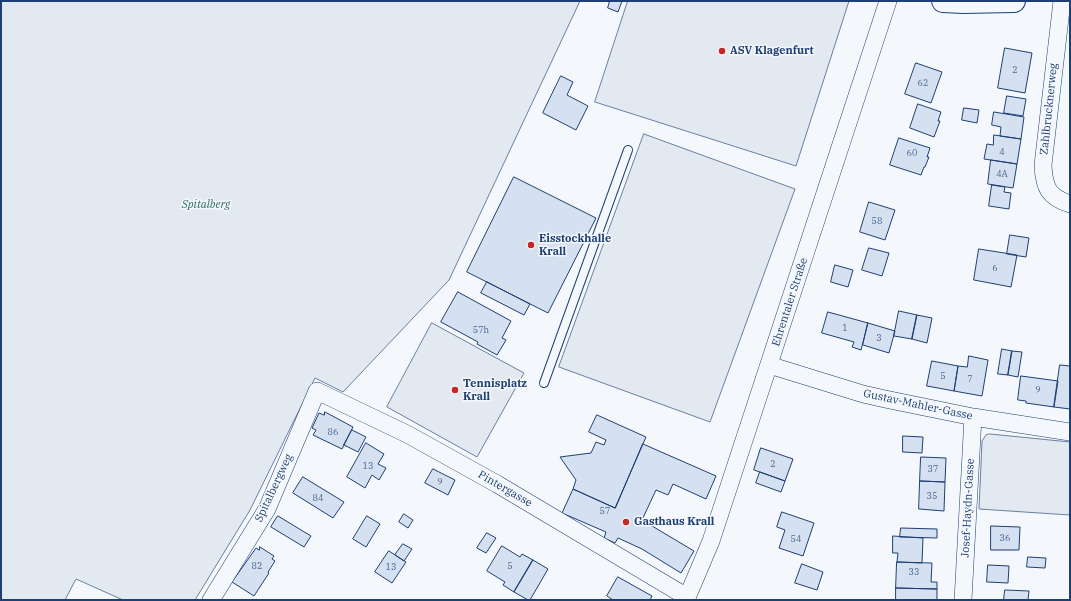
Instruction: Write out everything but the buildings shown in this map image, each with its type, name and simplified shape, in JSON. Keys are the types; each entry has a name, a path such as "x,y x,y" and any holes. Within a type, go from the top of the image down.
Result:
{"street":[{"name":"Ehrentaler Straße","path":"686,599 711,541 888,1"},
{"path":"943,1 1014,1"},
{"name":"Zahlbrucknerweg","path":"1062,1 1043,165 1044,180 1050,192 1059,200 1070,204"},
{"name":"Gustav-Mahler-Gasse","path":"769,365 863,394 973,417 1070,432"},
{"name":"Pintergasse","path":"317,391 406,434 496,484 686,599"},
{"name":"Spitalbergweg","path":"211,600 267,509 317,391"},
{"name":"Josef-Haydn-Gasse","path":"963,600 973,417"}],"lane":[{"path":"544,383 628,150"}],"green space":[{"name":"Spitalberg","path":"1,1 580,1 449,280 343,392 315,378 250,510 195,600 123,600 76,579 65,600 1,600"},
{"name":"ASV Klagenfurt","path":"628,1 849,1 796,166 595,102"},
{"path":"644,134 795,189 710,422 559,367"},
{"name":"Tennisplatz Krall","path":"432,323 524,373 477,457 387,407"},
{"path":"990,434 1070,442 1070,515 979,509 982,441 986,435"}],"place":[{"name":"ASV Klagenfurt","path":"722,51"},
{"name":"Eisstockhalle Krall","path":"531,245"},
{"name":"Tennisplatz Krall","path":"455,390"},
{"name":"Gasthaus Krall","path":"626,522"}]}
